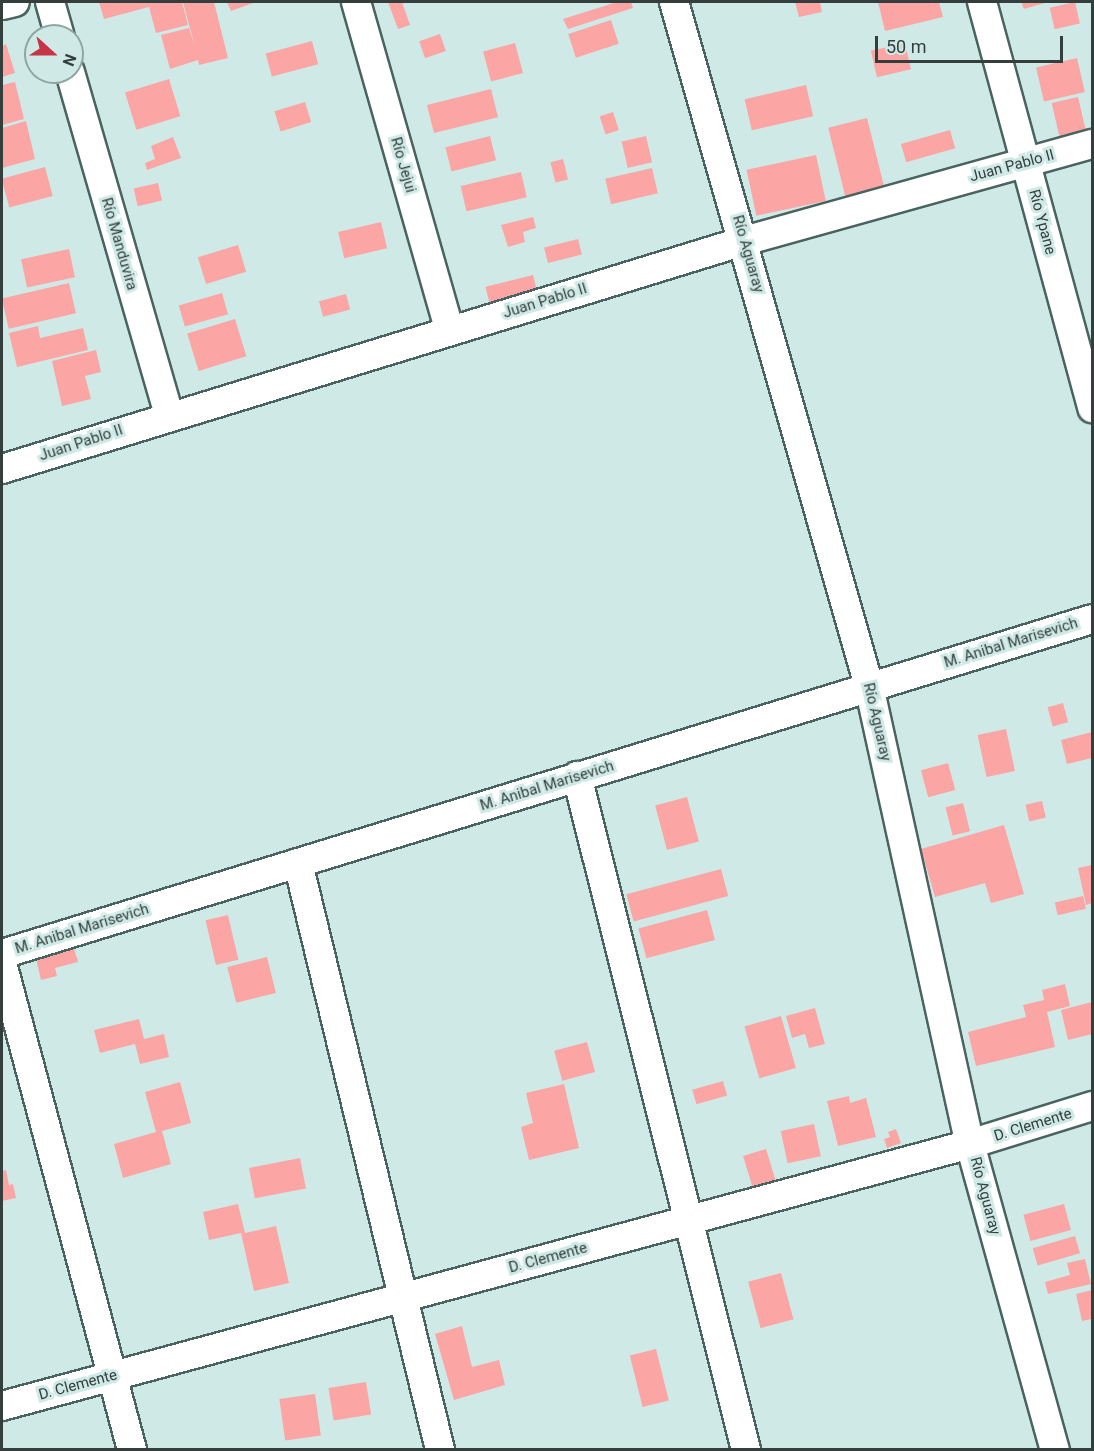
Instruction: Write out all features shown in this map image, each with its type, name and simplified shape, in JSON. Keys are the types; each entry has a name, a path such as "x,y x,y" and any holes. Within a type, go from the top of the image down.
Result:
{"street":[{"path":"2,5 15,2"},
{"path":"50,2 56,24"},
{"name":"Río Jejui","path":"356,2 450,329"},
{"name":"Río Aguaray","path":"674,2 869,686 970,1144 1055,1449"},
{"name":"Río Ypane","path":"982,2 1092,408"},
{"name":"Río Manduvira","path":"73,84 169,415"},
{"name":"Juan Pablo II","path":"2,469 169,415 744,241 1092,144"},
{"name":"M. Anibal Marisevich","path":"2,954 1092,619"},
{"path":"577,776 746,1449"},
{"path":"297,863 440,1449"},
{"path":"2,963 132,1449"},
{"name":"D. Clemente","path":"2,1406 970,1144 1092,1106"}],"building":[{"path":"99,2 182,2 188,25 156,33 149,7 104,19"},
{"path":"183,2 214,2 228,58 199,65 198,60 170,69 161,35 189,28 195,47"},
{"path":"227,2 256,2 231,11"},
{"path":"388,2 402,2 410,25 398,29"},
{"path":"617,2 631,2 633,8 568,29 563,19"},
{"path":"795,2 820,2 822,12 799,17"},
{"path":"878,2 939,2 943,17 885,31"},
{"path":"1021,2 1048,2 1024,9"},
{"path":"1075,2 1080,23 1055,29 1050,8"},
{"path":"611,20 619,44 576,58 568,34"},
{"path":"440,34 446,51 425,58 419,41"},
{"path":"312,41 318,64 272,77 266,53"},
{"path":"515,43 523,73 491,81 483,52"},
{"path":"905,43 911,69 877,77 871,51"},
{"path":"6,44 15,73 2,77 2,46"},
{"path":"1077,58 1085,92 1044,102 1036,67"},
{"path":"169,79 180,116 136,130 125,92"},
{"path":"15,82 24,119 2,125 2,85"},
{"path":"806,85 813,116 752,130 745,99"},
{"path":"491,89 498,117 434,133 427,105"},
{"path":"1078,97 1087,135 1060,141 1052,103"},
{"path":"305,102 311,122 281,131 274,111"},
{"path":"613,112 619,130 606,134 600,116"},
{"path":"867,118 887,199 848,208 828,128"},
{"path":"26,121 35,159 2,168 2,128"},
{"path":"950,130 955,148 906,162 901,144"},
{"path":"490,136 496,160 451,171 445,147"},
{"path":"646,136 652,162 628,168 622,142"},
{"path":"173,137 181,158 147,170 145,163 155,159 151,146"},
{"path":"816,155 826,201 756,216 747,170"},
{"path":"563,159 568,179 555,183 550,162"},
{"path":"45,167 53,196 9,208 2,179"},
{"path":"652,168 658,193 611,204 605,179"},
{"path":"521,172 527,197 466,211 461,186"},
{"path":"158,183 162,201 138,206 134,189"},
{"path":"533,217 536,228 523,232 525,242 508,247 501,225"},
{"path":"381,222 387,248 344,258 338,232"},
{"path":"578,239 582,255 548,263 544,247"},
{"path":"238,245 246,272 206,284 198,257"},
{"path":"69,249 75,277 27,288 21,259"},
{"path":"533,275 538,295 491,307 485,287"},
{"path":"69,283 76,313 9,329 2,298"},
{"path":"222,293 228,314 185,327 179,305"},
{"path":"346,294 350,309 323,317 319,301"},
{"path":"235,319 246,356 199,371 187,334"},
{"path":"38,326 40,338 83,328 88,350 17,367 9,333"},
{"path":"96,350 101,372 85,376 91,399 62,406 52,361"},
{"path":"1063,703 1068,722 1053,726 1048,707"},
{"path":"1006,729 1015,771 987,777 978,735"},
{"path":"1092,732 1092,758 1067,764 1061,740"},
{"path":"948,763 955,790 928,797 921,770"},
{"path":"687,797 699,841 667,850 655,806"},
{"path":"1042,801 1046,818 1029,821 1025,805"},
{"path":"963,803 970,831 953,835 946,807"},
{"path":"1004,825 1024,894 991,903 985,883 935,897 921,849"},
{"path":"1092,865 1092,903 1086,905 1078,868"},
{"path":"721,869 728,896 634,921 626,894"},
{"path":"1083,896 1086,909 1058,915 1055,903"},
{"path":"707,910 715,940 646,958 638,928"},
{"path":"228,915 238,960 216,965 206,920"},
{"path":"73,945 78,962 55,968 57,976 41,980 35,954"},
{"path":"267,957 276,993 236,1003 227,967"},
{"path":"1065,984 1070,1006 1047,1012 1055,1047 976,1066 968,1032 1026,1017 1023,1005 1044,1000 1042,990"},
{"path":"1092,1002 1092,1034 1068,1040 1061,1010"},
{"path":"815,1008 825,1044 809,1048 805,1034 792,1038 786,1016"},
{"path":"781,1016 796,1068 759,1078 744,1026"},
{"path":"139,1019 144,1039 164,1034 169,1057 140,1064 135,1044 100,1053 94,1030"},
{"path":"587,1042 595,1072 562,1081 554,1051"},
{"path":"723,1081 727,1095 696,1104 692,1090"},
{"path":"180,1082 191,1123 162,1131 171,1164 123,1178 114,1144 156,1132 145,1092"},
{"path":"564,1084 579,1148 529,1160 521,1127 533,1123 526,1093"},
{"path":"849,1096 850,1103 866,1098 876,1137 838,1146 827,1101"},
{"path":"814,1124 821,1156 788,1163 781,1131"},
{"path":"896,1129 901,1143 887,1148 884,1139 890,1137 888,1132"},
{"path":"766,1149 777,1184 754,1191 743,1156"},
{"path":"300,1158 306,1188 255,1198 249,1168"},
{"path":"6,1170 9,1185 13,1184 16,1198 2,1201 2,1171"},
{"path":"238,1204 245,1233 276,1226 289,1283 254,1291 241,1233 209,1240 203,1212"},
{"path":"1064,1204 1071,1230 1030,1241 1023,1215"},
{"path":"1075,1236 1080,1253 1038,1265 1033,1248"},
{"path":"1085,1259 1091,1284 1048,1294 1045,1282 1070,1275 1067,1263"},
{"path":"781,1273 793,1319 761,1328 748,1282"},
{"path":"1092,1290 1092,1319 1082,1321 1076,1294"},
{"path":"462,1326 472,1367 499,1360 505,1385 454,1400 435,1334"},
{"path":"656,1349 669,1400 643,1407 630,1356"},
{"path":"366,1382 371,1415 334,1421 328,1388"},
{"path":"315,1394 321,1436 285,1441 279,1399"}]}
